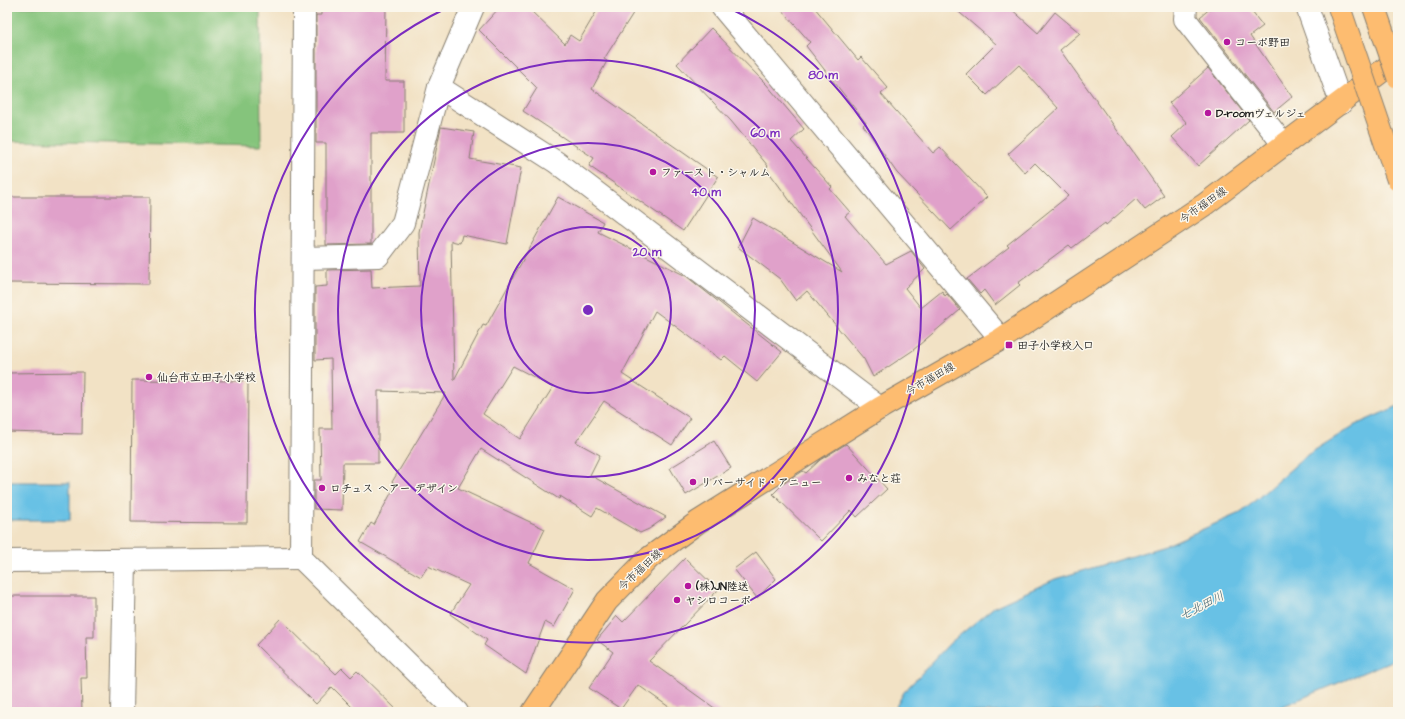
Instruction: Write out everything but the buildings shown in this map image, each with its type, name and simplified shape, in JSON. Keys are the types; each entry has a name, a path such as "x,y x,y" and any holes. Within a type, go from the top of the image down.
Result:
{"main road":[{"path":"1339,7 1398,180"},
{"path":"1374,7 1398,77"},
{"name":"今市福田線","path":"533,712 608,601 649,558 698,522 880,408 1001,338 1204,205 1398,59"}],"street":[{"path":"301,558 304,258 304,7"},
{"path":"304,258 378,256 404,223 439,87 473,7"},
{"path":"722,7 1001,338"},
{"path":"1186,7 1185,19 1284,145"},
{"path":"1307,7 1341,103"},
{"path":"439,87 556,162 880,408"},
{"path":"7,561 125,561 301,558 457,712"},
{"path":"122,712 125,561"}],"green space":[{"path":"7,7 260,7 261,146 7,141"}],"water":[{"name":"七北田川","path":"1398,406 1398,658 1269,712 893,712 904,692 950,643 994,607 1055,579 1162,547 1242,512 1307,455 1355,425"},
{"path":"7,482 70,482 70,520 7,520"}],"place":[{"name":"コーポ野田","path":"1227,42"},
{"name":"D-roomヴェルジェ","path":"1208,113"},
{"name":"ファースト・シャルム","path":"653,172"},
{"name":"田子小学校入口","path":"1009,345"},
{"name":"仙台市立田子小学校","path":"149,377"},
{"name":"みなと荘","path":"849,478"},
{"name":"リバーサイド・アニュー","path":"693,482"},
{"name":"ロチュス ヘアー デザイン","path":"322,488"},
{"name":"(株)JN陸送","path":"688,586"},
{"name":"ヤシロコーポ","path":"677,600"}]}
